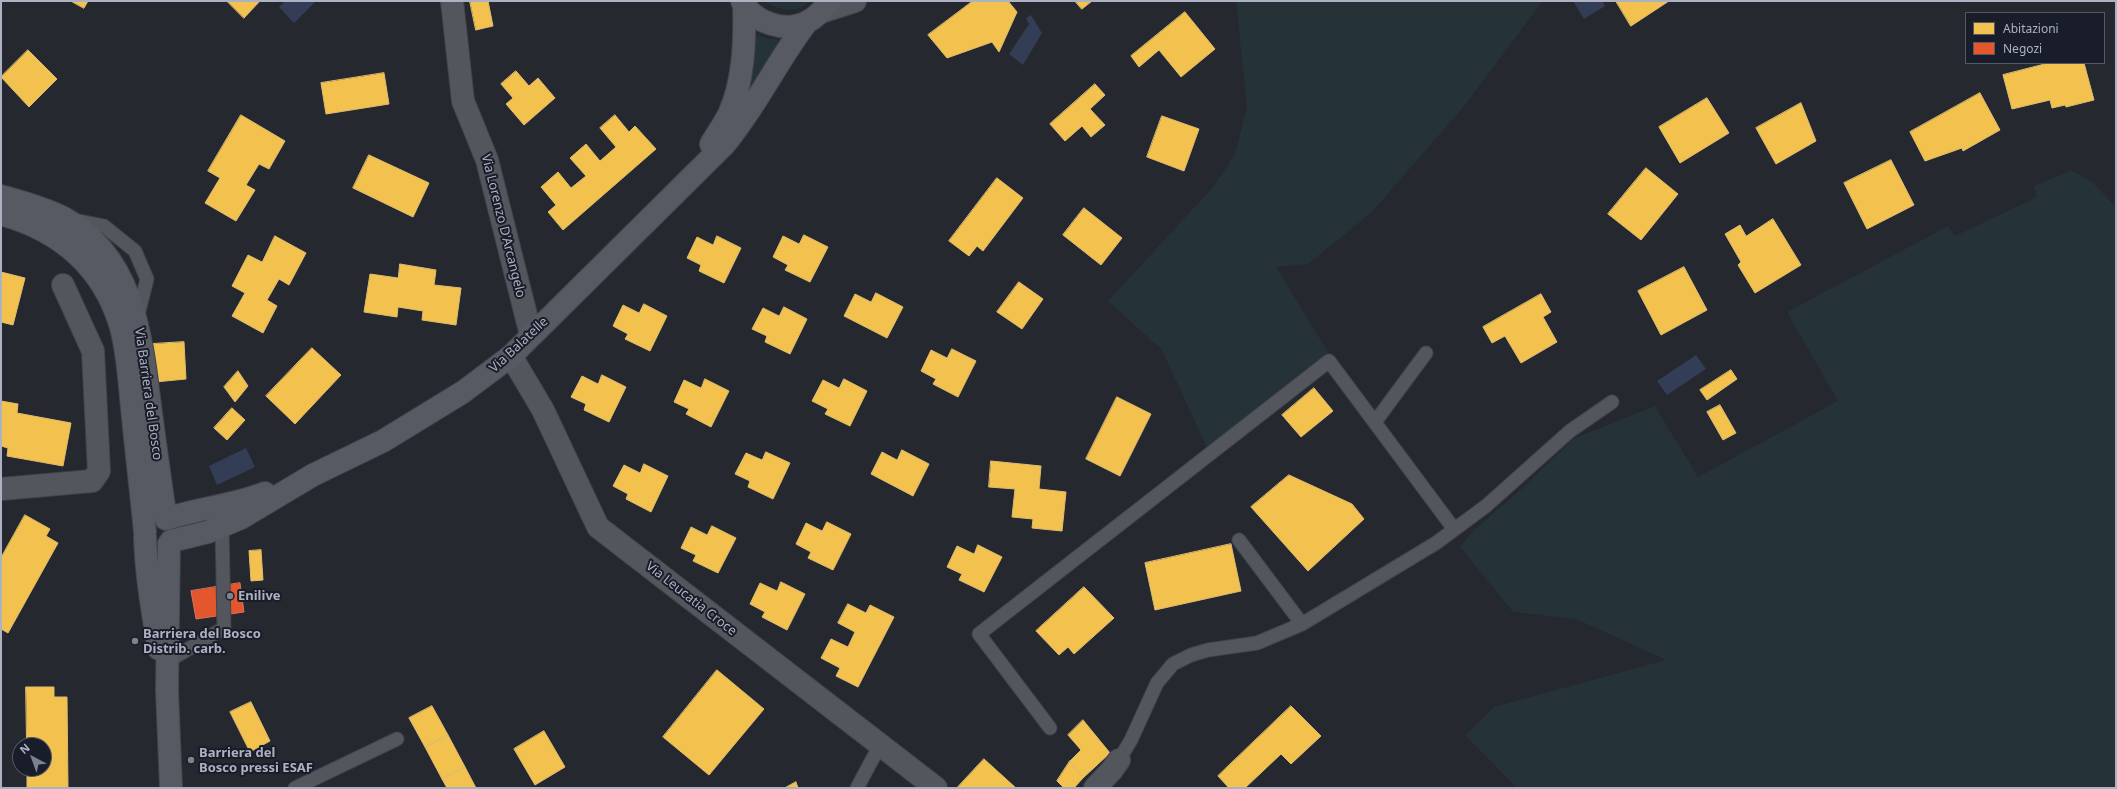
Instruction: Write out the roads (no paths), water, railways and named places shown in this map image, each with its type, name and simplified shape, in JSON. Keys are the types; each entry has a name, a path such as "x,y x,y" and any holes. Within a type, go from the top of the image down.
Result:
{"main road":[{"path":"743,3 753,14 772,24 794,26 820,12"},
{"path":"694,174 729,114 738,83 745,37 743,3"},
{"path":"694,174 739,127 796,36 820,12"},
{"name":"Via Balatelle","path":"216,522 241,518 313,475 383,441 463,392 511,356 694,174"},
{"name":"Via Barriera del Bosco","path":"1,196 42,209 64,218 94,242 107,256 128,293 137,321 142,346 166,519"},
{"name":"Via Barriera del Bosco","path":"1,214 36,227 59,239 94,271 112,300 126,349 145,535 146,567 150,605 167,690"},
{"path":"160,484 170,495 182,502 193,505 216,522"},
{"path":"182,513 216,522 170,543 155,547 151,545 145,535 150,521 158,518 166,519 182,513"},
{"path":"166,519 170,522 174,530 170,543 167,690 171,788"},
{"path":"170,566 185,547 216,522"}],"street":[{"name":"Via Lorenzo D'Arcangelo","path":"452,1 463,101 487,160 531,335"},
{"path":"820,12 855,1"},
{"path":"1,488 92,481 99,470 93,351 63,285"},
{"name":"Via Leucatia Croce","path":"511,356 543,410 598,527 936,788"},
{"path":"1095,788 1119,760"}],"lane":[{"path":"1375,422 1426,353"},
{"path":"1050,728 979,634 1329,361 1454,529"},
{"path":"1119,760 1131,740 1157,683 1173,664 1191,655 1208,650 1257,643 1302,624 1436,543 1486,506 1570,431 1612,402"},
{"path":"168,661 224,628 216,522"},
{"path":"1240,540 1302,624"},
{"path":"295,788 397,739"},
{"path":"857,788 880,745"}],"water":[{"path":"285,1 316,1 294,23 279,7"},
{"path":"1573,1 1602,1 1605,6 1584,19"},
{"path":"1031,15 1042,33 1023,65 1009,54 1029,24 1026,18"},
{"path":"1696,355 1706,369 1667,395 1657,381"},
{"path":"246,448 255,467 217,485 209,466"}],"place":[{"name":"Enilive","path":"230,596"},
{"name":"Barriera del Bosco Distrib. carb.","path":"135,641"},
{"name":"Barriera del Bosco pressi ESAF","path":"191,760"}]}
